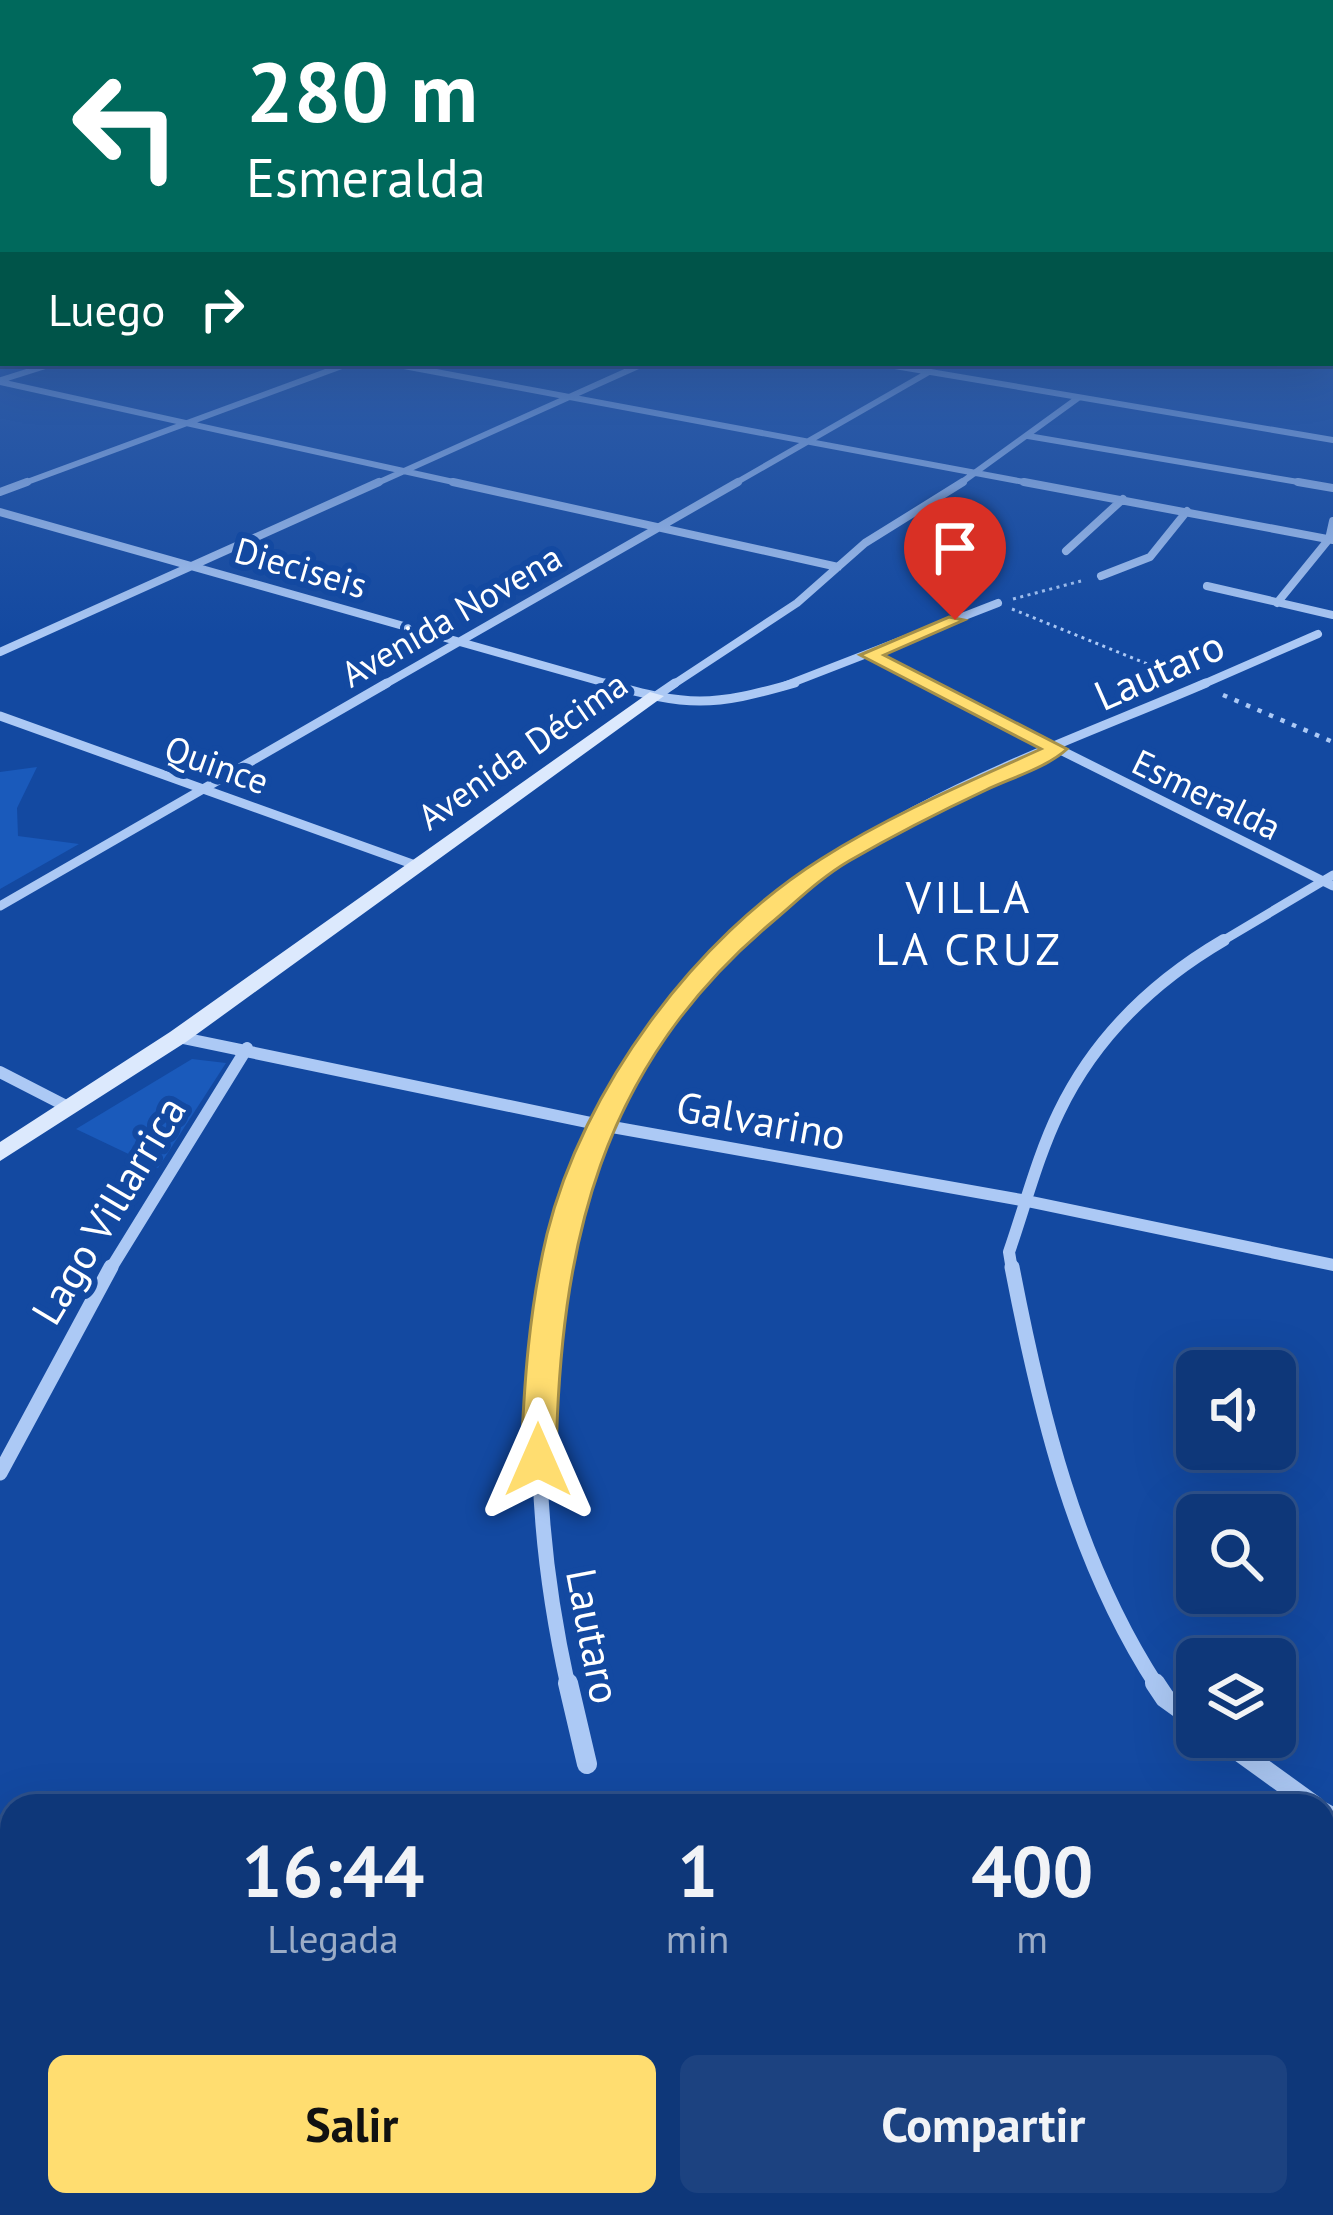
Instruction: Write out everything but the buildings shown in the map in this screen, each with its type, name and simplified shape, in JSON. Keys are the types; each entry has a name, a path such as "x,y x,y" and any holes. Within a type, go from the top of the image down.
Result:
{"street":[{"path":"0,492 169,429"},
{"path":"209,429 838,567"},
{"path":"0,652 497,429"},
{"path":"739,429 1331,539"},
{"name":"Avenida Novena","path":"0,906 830,429"},
{"name":"Avenida Décima","path":"0,1154 178,1037 656,696 797,603 865,543 976,474 1037,429"},
{"path":"1268,429 1333,440"},
{"path":"1028,436 1333,488"},
{"path":"1066,551 1123,500"},
{"path":"1101,576 1145,560 1187,511"},
{"name":"Dieciseis","path":"0,512 656,696"},
{"path":"1277,603 1331,539 1333,521"},
{"path":"1207,586 1333,615"},
{"path":"656,696 699,706 730,702 869,655 998,603"},
{"name":"Lautaro","path":"586,1764 548,1580 538,1422 550,1290 574,1195 601,1125 634,1063 683,994 786,894 904,820 1318,634"},
{"name":"Esmeralda","path":"869,655 1330,881"},
{"name":"Quince","path":"0,716 416,865"},
{"path":"1176,1705 1143,1664 1078,1531 1032,1373 1009,1252 1059,1111 1108,1034 1146,993 1193,958 1330,881"},
{"name":"Galvarino","path":"178,1037 601,1125 1027,1202 1333,1265"},
{"name":"Lago Villarrica","path":"0,1473 120,1245 247,1048"},
{"path":"0,1072 70,1108"},
{"path":"1249,1758 1298,1794"}],"path":[{"path":"998,603 1101,576"},
{"path":"998,603 1333,742"}],"shaded area":[{"path":"37,767 17,808 18,836 79,844 0,889 0,772"},
{"path":"192,1059 226,1063 158,1168 76,1129"}],"district":[{"name":"VILLA LA CRUZ","path":"969,922"}],"route":[{"path":"538,1460 542,1353 563,1231 601,1125 653,1034 715,957 749,924 824,867 904,820 1057,749 869,655 955,620"}]}
